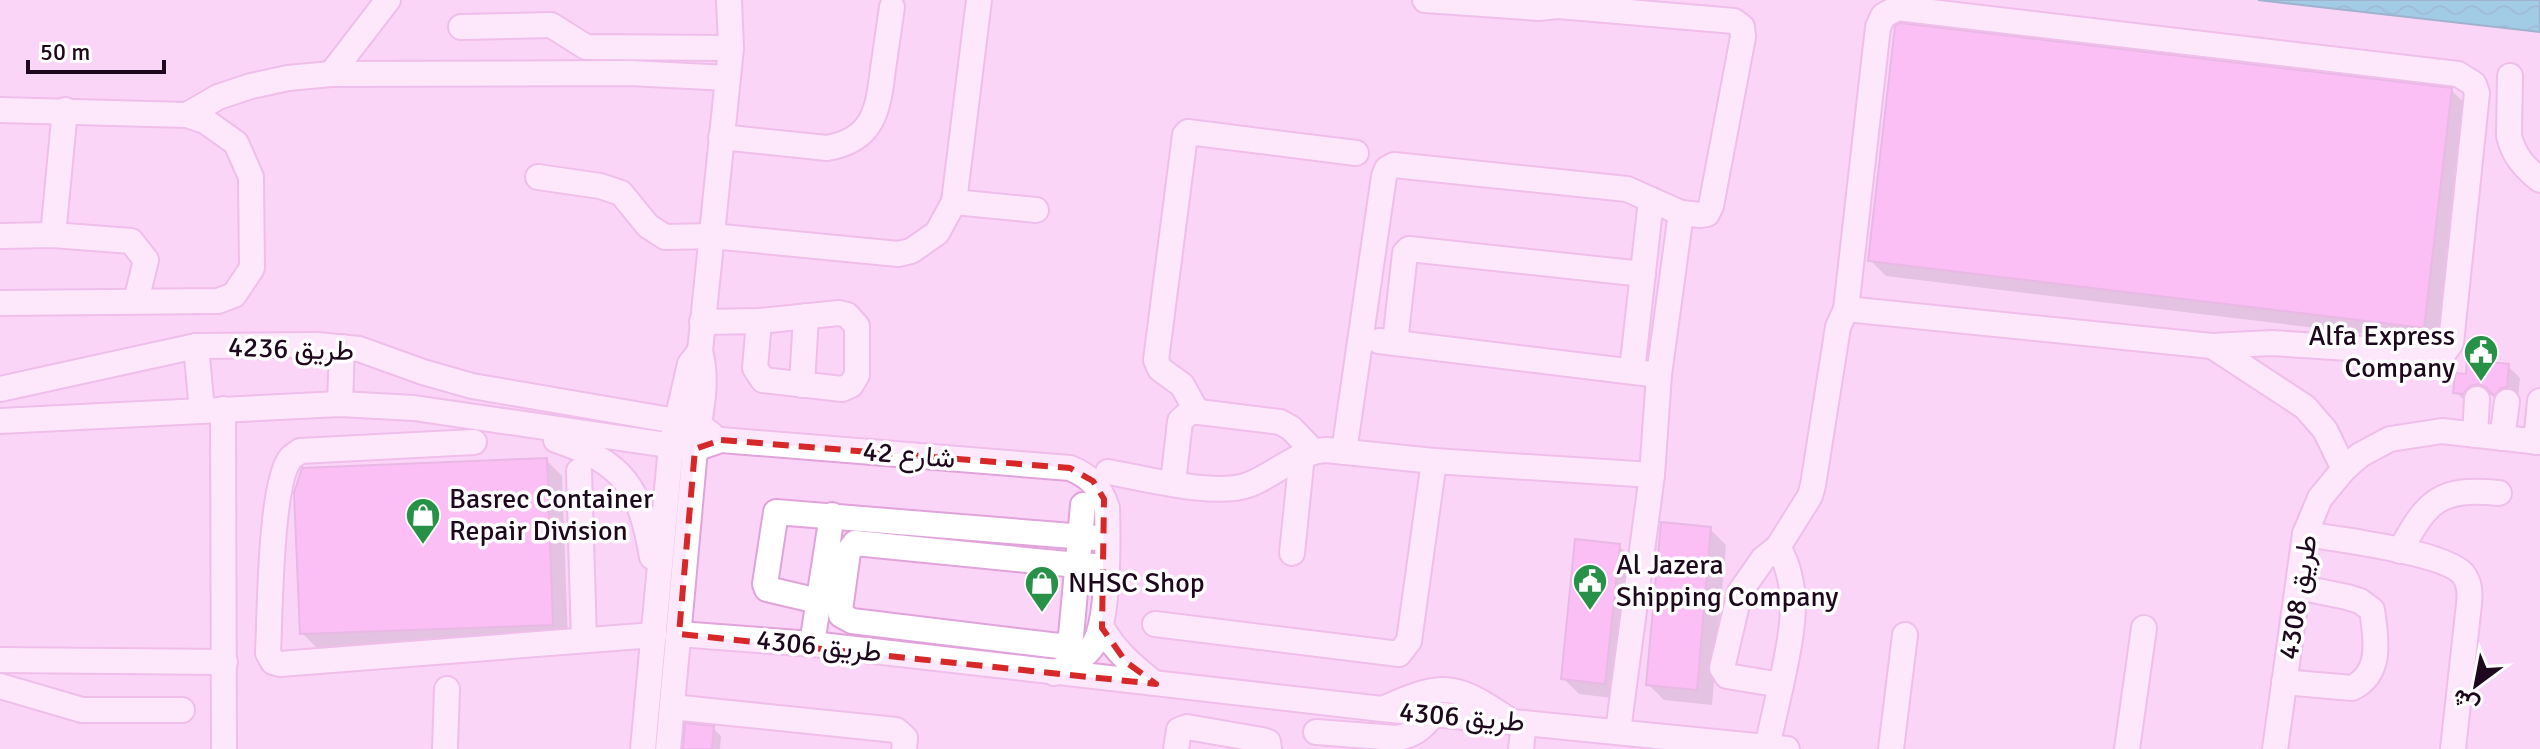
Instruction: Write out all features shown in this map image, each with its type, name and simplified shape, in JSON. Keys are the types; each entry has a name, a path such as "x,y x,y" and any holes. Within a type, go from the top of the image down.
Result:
{"street":[{"path":"331,74 388,0"},
{"path":"668,749 679,634 690,364 700,351 731,48 729,0"},
{"path":"538,177 600,186 621,193 648,226 665,237 712,236 898,254 911,251 937,233 954,202 979,0"},
{"path":"1344,452 1387,169 1394,165 1627,189 1681,213 1707,214 1743,37 1742,27 1734,21 1557,6 1539,8 1425,0"},
{"path":"721,137 827,148 845,145 858,137 869,125 880,98 892,7"},
{"path":"1781,685 1727,676 1722,668 1740,592 1763,559 1778,547 1810,496 1813,485 1838,327 1846,309 1878,27 1889,11 1897,8 2442,72 2458,74 2474,84 2477,93 2451,343 2443,354 2272,343 2212,346 1846,309"},
{"path":"461,27 551,25 586,47 731,48"},
{"path":"187,115 218,97 251,86 288,78 331,74 630,73 728,78"},
{"path":"2510,76 2511,145 2522,165 2540,180"},
{"path":"0,110 187,115 220,131 236,143 251,177 252,268 234,295 218,301 0,303"},
{"path":"53,235 65,110"},
{"path":"1196,410 1182,385 1160,369 1156,360 1185,135 1188,132 1356,153"},
{"path":"1632,371 1651,200"},
{"path":"954,202 1036,210"},
{"path":"1618,731 1652,475 1659,375 1681,213"},
{"path":"0,236 53,235 131,241 146,260 136,301"},
{"path":"1395,343 1405,253 1409,249 1643,274"},
{"path":"702,322 759,321 839,313 853,319 857,326 857,375 851,385 842,389 768,381 755,368 759,321"},
{"path":"802,385 806,316"},
{"path":"1361,339 1659,375"},
{"path":"196,346 212,409 225,662 224,749"},
{"name":"طريق 4236","path":"0,389 196,346 342,347 378,355 472,386 685,435"},
{"path":"2212,346 2305,407 2325,430 2344,469"},
{"path":"340,404 342,347"},
{"path":"2475,435 2477,399"},
{"path":"2538,442 2540,401"},
{"path":"2502,438 2507,402"},
{"name":"طريق 4236","path":"0,421 340,404 414,408 509,423 685,435"},
{"path":"1173,483 1180,421 1187,414 1196,410 1280,422 1291,428 1307,453 1292,553"},
{"path":"509,423 587,451 627,480 640,504 657,586"},
{"name":"طريق 4308","path":"2275,749 2305,534 2320,498 2344,469 2360,455 2390,439 2442,431 2538,442"},
{"path":"643,749 657,586 685,435"},
{"name":"شارع 42","path":"685,435 1070,468 1100,476 1230,489 1249,484 1307,453"},
{"path":"474,442 300,451 290,459 275,518 269,658 280,664 654,635"},
{"path":"1307,453 1344,452 1652,475"},
{"path":"1155,624 1399,654 1409,641 1434,461"},
{"path":"579,471 584,639"},
{"path":"1049,646 1047,672 1075,663 1086,654 1102,628 1107,508 1100,476"},
{"path":"2400,551 2419,516 2437,500 2477,491 2499,493"},
{"path":"1083,505 1077,565 1071,636 1067,643 1049,646 845,618 840,610 848,550 855,543 1077,565 1106,567"},
{"path":"818,601 767,589 765,584 773,517 781,511 1107,538"},
{"path":"812,644 832,515"},
{"path":"2305,534 2439,560 2464,575 2470,588 2453,749"},
{"path":"1766,748 1790,646 1792,589 1790,574 1778,547"},
{"path":"2284,682 2352,688 2367,677 2374,664 2377,641 2372,610 2360,601 2298,587"},
{"path":"1102,628 1126,662 1156,684"},
{"path":"2127,749 2144,628"},
{"name":"طريق 4306","path":"679,634 812,644 1382,709 1766,748"},
{"path":"1891,749 1905,635"},
{"path":"0,660 225,662"},
{"path":"0,686 82,710 182,710"},
{"path":"445,749 447,689"},
{"path":"1382,709 1422,691 1462,692 1517,722 1521,749"},
{"path":"1328,703 1312,741 1407,737 1434,714"},
{"path":"672,707 896,730 905,738 904,749"},
{"path":"1176,749 1179,730 1187,727 1262,740 1268,742 1269,749"}],"highlighted area":[{"path":"721,440 1070,468 1093,481 1104,499 1102,628 1126,662 1156,684 679,634 695,449"}],"water":[{"path":"2258,0 2540,0 2540,32"}],"building":[{"path":"1900,23 2452,88 2424,328 1868,261 1895,26"},
{"name":"Alfa Express Company","path":"2467,360 2509,364 2507,387 2501,388 2494,396 2479,384 2470,386 2463,394 2453,393 2455,373 2466,374"},
{"name":"Basrec Container Repair Division","path":"547,458 553,625 300,634 294,493 302,468"},
{"path":"1661,522 1711,527 1697,690 1646,685"},
{"name":"Al Jazera Shipping Company","path":"1575,539 1620,544 1605,684 1561,679"},
{"path":"685,723 714,726 712,749 683,749"}],"place":[{"name":"Alfa Express Company","path":"2481,383"},
{"name":"Basrec Container Repair Division","path":"423,546"},
{"name":"Al Jazera Shipping Company","path":"1590,612"},
{"name":"NHSC Shop","path":"1042,614"}]}
